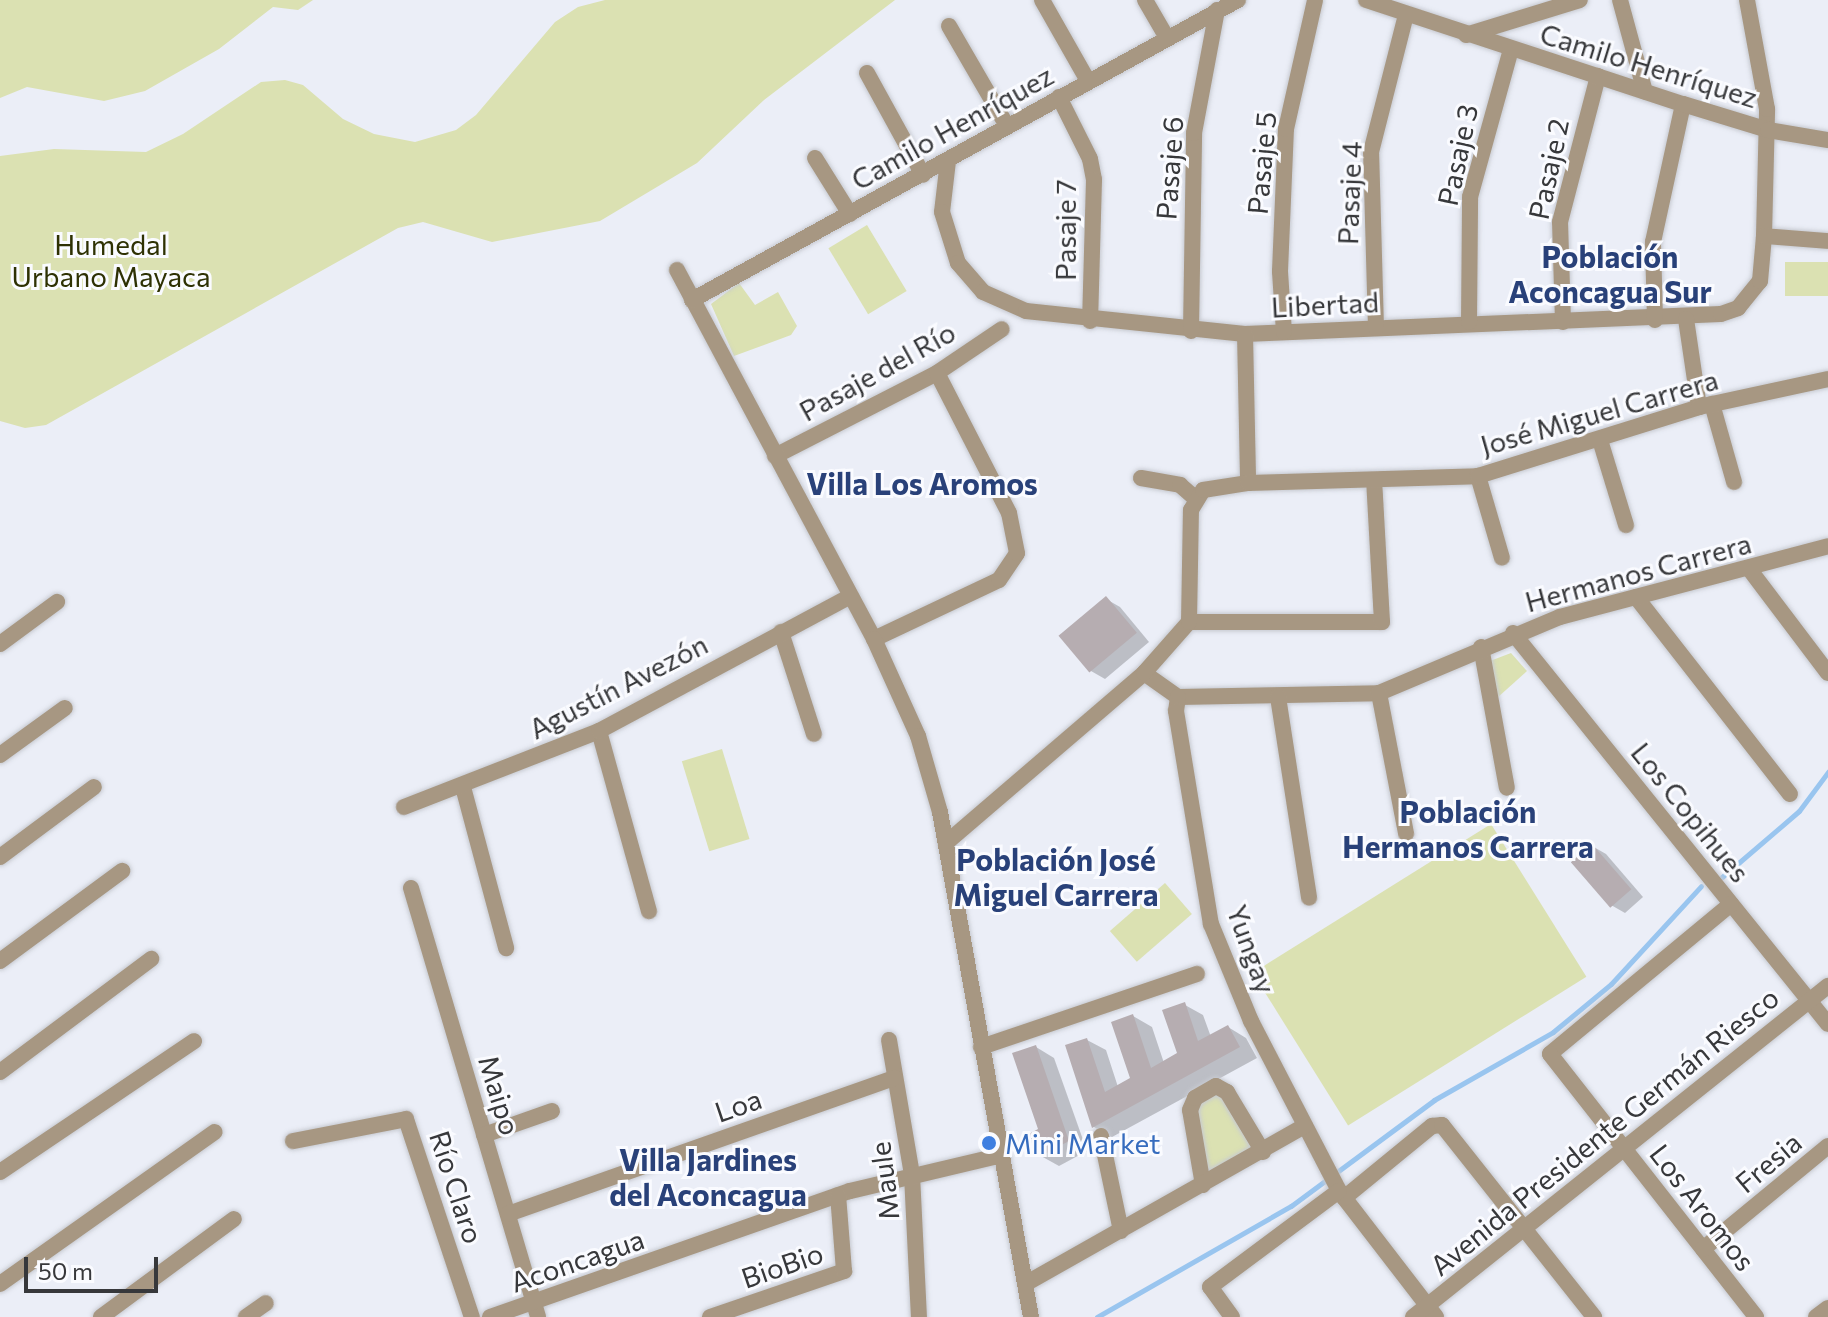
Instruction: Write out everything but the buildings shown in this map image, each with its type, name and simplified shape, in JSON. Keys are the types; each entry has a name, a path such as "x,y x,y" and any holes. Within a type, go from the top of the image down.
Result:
{"street":[{"path":"1042,0 1088,81"},
{"path":"1145,0 1167,38"},
{"name":"Camilo Henríquez","path":"692,300 1238,0"},
{"name":"Pasaje 5","path":"1284,332 1280,271 1286,129 1315,0"},
{"name":"Camilo Henríquez","path":"1366,0 1466,35 1768,130 1828,140"},
{"path":"1466,35 1580,0"},
{"path":"1620,0 1645,92"},
{"name":"Libertad","path":"948,161 942,212 949,245 969,279 1000,303 1090,321 1245,334 1469,322 1686,319 1721,314 1750,296 1760,281 1764,236 1768,130 1747,0"},
{"name":"Pasaje 6","path":"1191,331 1194,133 1217,10"},
{"name":"Pasaje 4","path":"1376,328 1371,152 1406,15"},
{"path":"949,26 1007,126"},
{"name":"Pasaje 3","path":"1469,322 1470,197 1511,49"},
{"path":"867,73 923,175"},
{"name":"Pasaje 2","path":"1563,322 1560,222 1598,76"},
{"name":"Pasaje 7","path":"1059,97 1090,159 1094,180 1090,321"},
{"path":"1655,320 1653,242 1683,104"},
{"path":"815,158 850,214"},
{"path":"1764,236 1828,241"},
{"path":"677,270 874,639 918,736 946,843 1031,1317"},
{"path":"1686,319 1705,406 1734,482"},
{"name":"Pasaje del Río","path":"775,456 937,373 1002,329"},
{"path":"1245,334 1248,483"},
{"path":"874,639 999,580 1017,553 1009,513 937,373"},
{"name":"José Miguel Carrera","path":"1195,498 1212,486 1248,483 1478,476 1705,406 1828,379"},
{"path":"1600,440 1626,525"},
{"path":"1478,476 1502,558"},
{"path":"946,843 1144,673 1189,622 1191,510 1195,498 1180,485 1141,478"},
{"path":"1189,622 1382,622 1374,481"},
{"name":"Hermanos Carrera","path":"1178,697 1379,693 1513,633 1828,546"},
{"path":"1750,570 1828,673"},
{"name":"Agustín Avezón","path":"404,807 463,787 599,731 849,597"},
{"path":"1636,597 1790,794"},
{"path":"0,644 57,602"},
{"path":"781,632 814,734"},
{"name":"Los Copihues","path":"1513,633 1828,1024"},
{"path":"1481,647 1507,788"},
{"path":"1144,673 1178,697"},
{"path":"1379,693 1406,833"},
{"name":"Yungay","path":"1178,697 1176,711 1211,924 1251,1021 1342,1194"},
{"path":"1278,697 1309,898"},
{"path":"0,755 65,708"},
{"path":"599,731 649,911"},
{"path":"0,857 94,787"},
{"path":"463,787 506,948"},
{"path":"0,961 122,871"},
{"name":"Maipo","path":"411,888 536,1310"},
{"name":"Los Aromos","path":"1731,904 1550,1054 1756,1317"},
{"path":"0,1072 151,959"},
{"path":"981,1047 1197,974"},
{"name":"Avenida Presidente Germán Riesco","path":"1413,1317 1432,1311 1526,1227 1828,986"},
{"name":"Maule","path":"889,1040 912,1175 919,1317"},
{"path":"0,1172 194,1041"},
{"name":"Loa","path":"508,1214 895,1078"},
{"path":"1203,1185 1190,1110 1193,1101 1216,1086 1227,1092 1263,1152"},
{"path":"484,1135 552,1111"},
{"name":"Río Claro","path":"293,1141 406,1119 472,1317"},
{"path":"1232,1317 1210,1287 1432,1126 1442,1125 1526,1227 1594,1317"},
{"path":"1025,1284 1263,1152 1304,1126"},
{"path":"0,1284 215,1132"},
{"path":"1101,1136 1121,1231"},
{"name":"Fresia","path":"1703,1249 1828,1146"},
{"name":"Aconcagua","path":"490,1317 536,1310 838,1195 1002,1155"},
{"path":"1342,1194 1432,1311"},
{"name":"BioBio","path":"710,1317 844,1271 838,1195"},
{"path":"101,1317 234,1219"},
{"path":"246,1317 266,1303"},
{"path":"1816,1317 1828,1308"}],"green space":[{"path":"0,0 313,0 298,10 273,7 219,49 145,91 104,101 27,87 0,98"},
{"name":"Humedal Urbano Mayaca","path":"605,0 895,0 764,100 697,163 600,221 492,242 423,222 398,228 46,425 25,428 0,421 0,156 54,149 146,152 183,134 261,82 285,80 303,85 343,119 374,134 415,142 456,130 476,115 555,22 578,7"},
{"path":"867,225 907,291 868,314 828,248"},
{"path":"1785,262 1828,262 1828,296 1785,296"},
{"path":"739,283 755,305 778,292 797,326 791,335 734,356 711,304"},
{"path":"1511,653 1527,671 1497,698 1490,661"},
{"path":"722,749 749,839 709,851 682,761"},
{"path":"1491,824 1586,977 1348,1126 1253,973"},
{"path":"1165,883 1192,914 1137,962 1110,931"},
{"path":"1218,1092 1254,1146 1207,1173 1196,1105"}],"waterway":[{"path":"1722,877 1799,811 1828,772"},
{"path":"1097,1317 1291,1206 1434,1100 1553,1032 1611,984 1701,886"}],"place":[{"name":"Mini Market","path":"989,1143"}],"district":[{"name":"Población Aconcagua Sur","path":"1610,273"},
{"name":"Villa Los Aromos","path":"922,483"},
{"name":"Población Hermanos Carrera","path":"1468,828"},
{"name":"Población José Miguel Carrera","path":"1056,876"},
{"name":"Villa Jardines del Aconcagua","path":"708,1176"}]}
